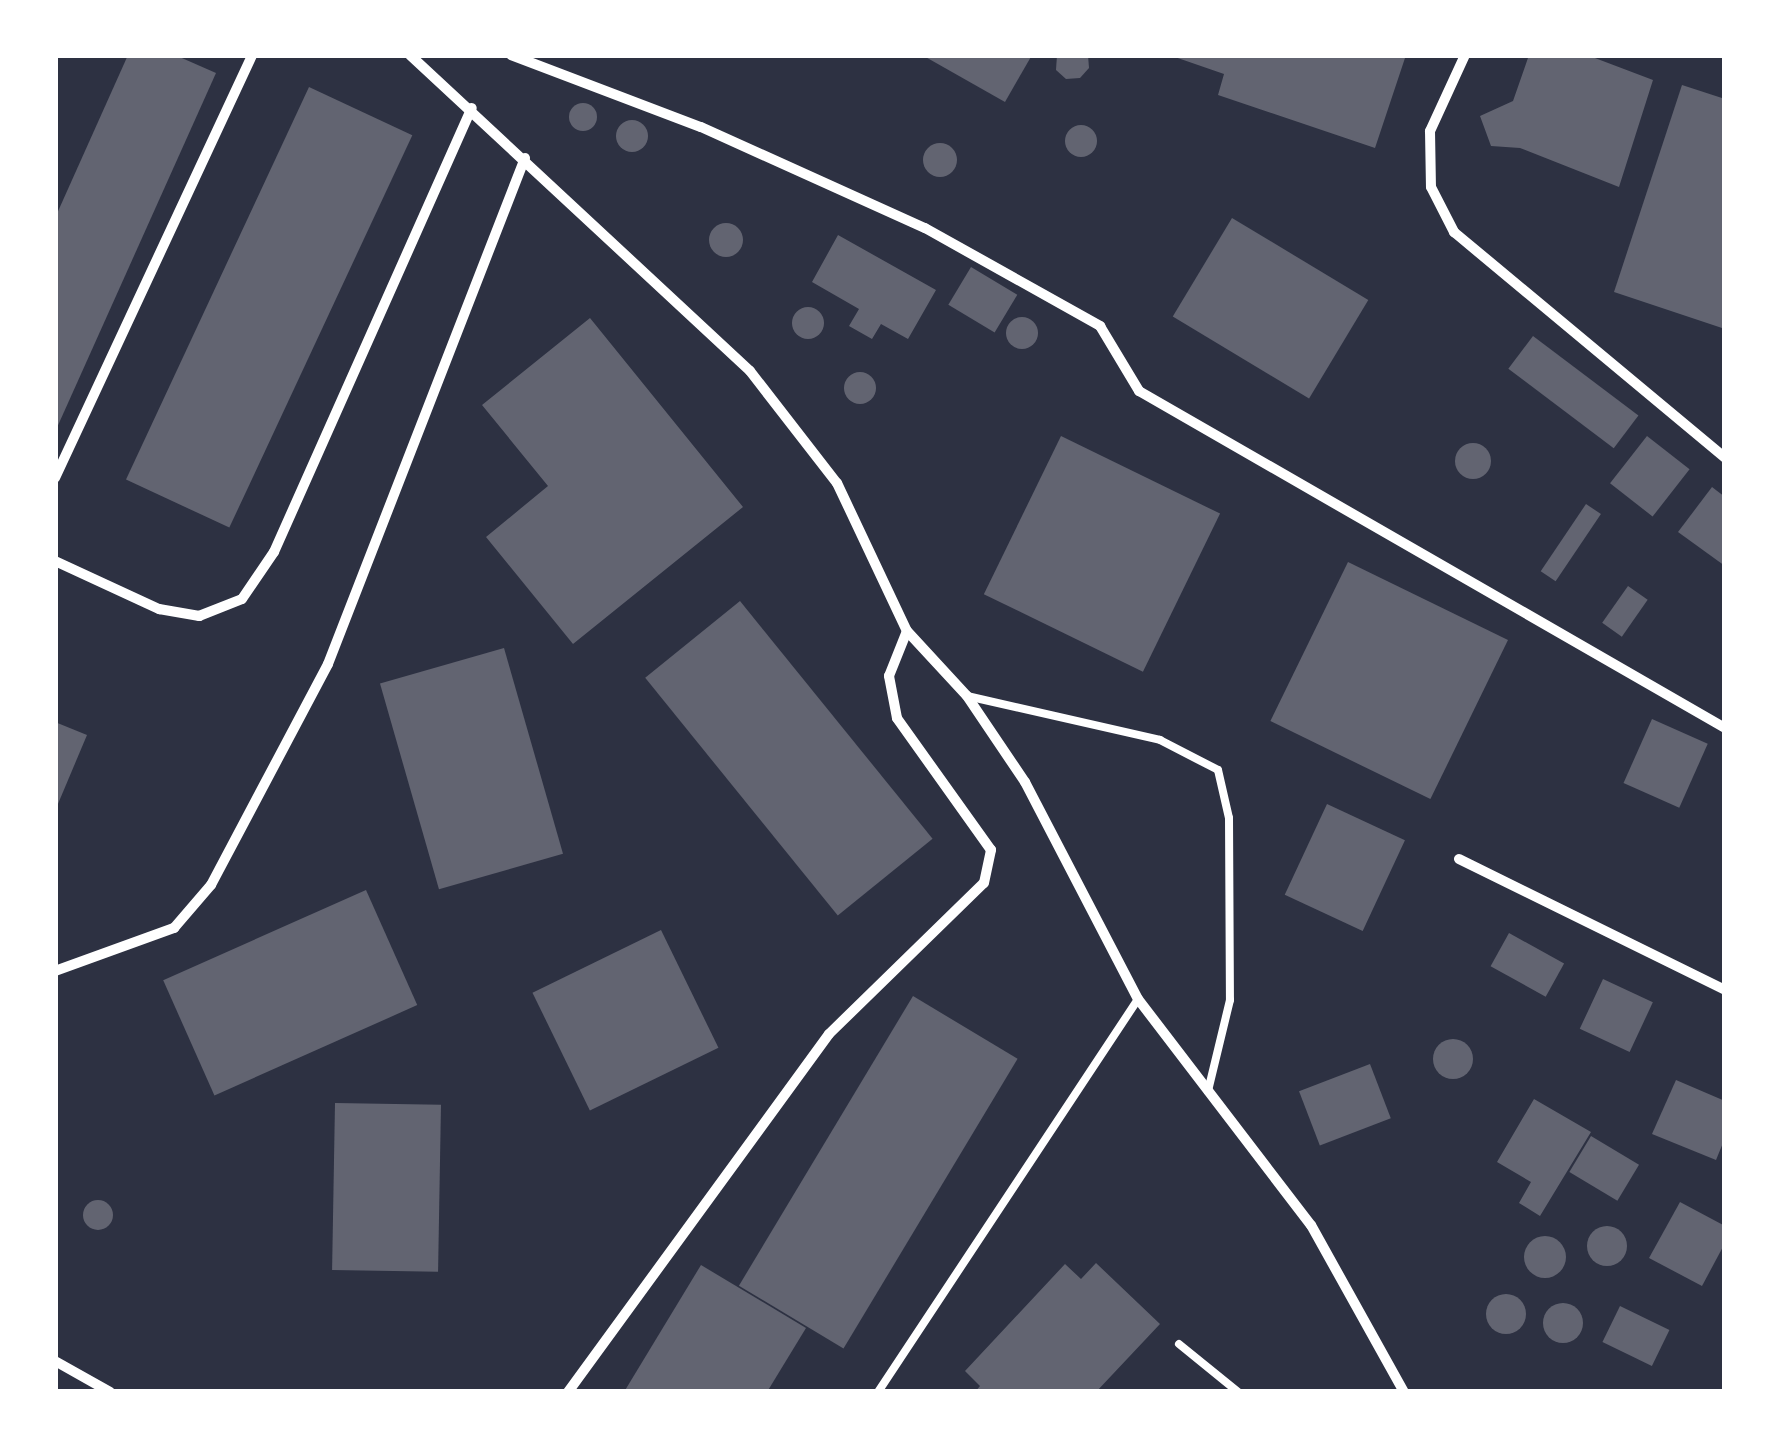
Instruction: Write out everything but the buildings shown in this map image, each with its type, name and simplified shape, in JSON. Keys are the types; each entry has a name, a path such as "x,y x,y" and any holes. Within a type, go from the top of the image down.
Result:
{"street":[{"path":"55,478 252,55"},
{"path":"410,55 472,108 750,371 837,482 907,631 966,696 1025,782 1138,999 1207,1096 1333,1258 1385,1367 1404,1392"},
{"path":"511,55 702,127 957,246 1108,332 1139,391 1725,728"},
{"path":"1465,55 1430,131 1431,188 1454,232 1725,458"},
{"path":"55,560 160,609 199,616 242,599 274,552 472,108"},
{"path":"55,971 174,928 211,886 328,664 524,158"},
{"path":"568,1392 829,1034 984,883 991,850 897,718 889,676 907,631"},
{"path":"1458,860 1725,990"},
{"path":"55,1361 110,1392"}],"lane":[{"path":"966,696 1160,740 1218,770 1229,818 1230,1000 1207,1096"},
{"path":"878,1392 1138,999"},
{"path":"1179,1344 1238,1392"}]}
